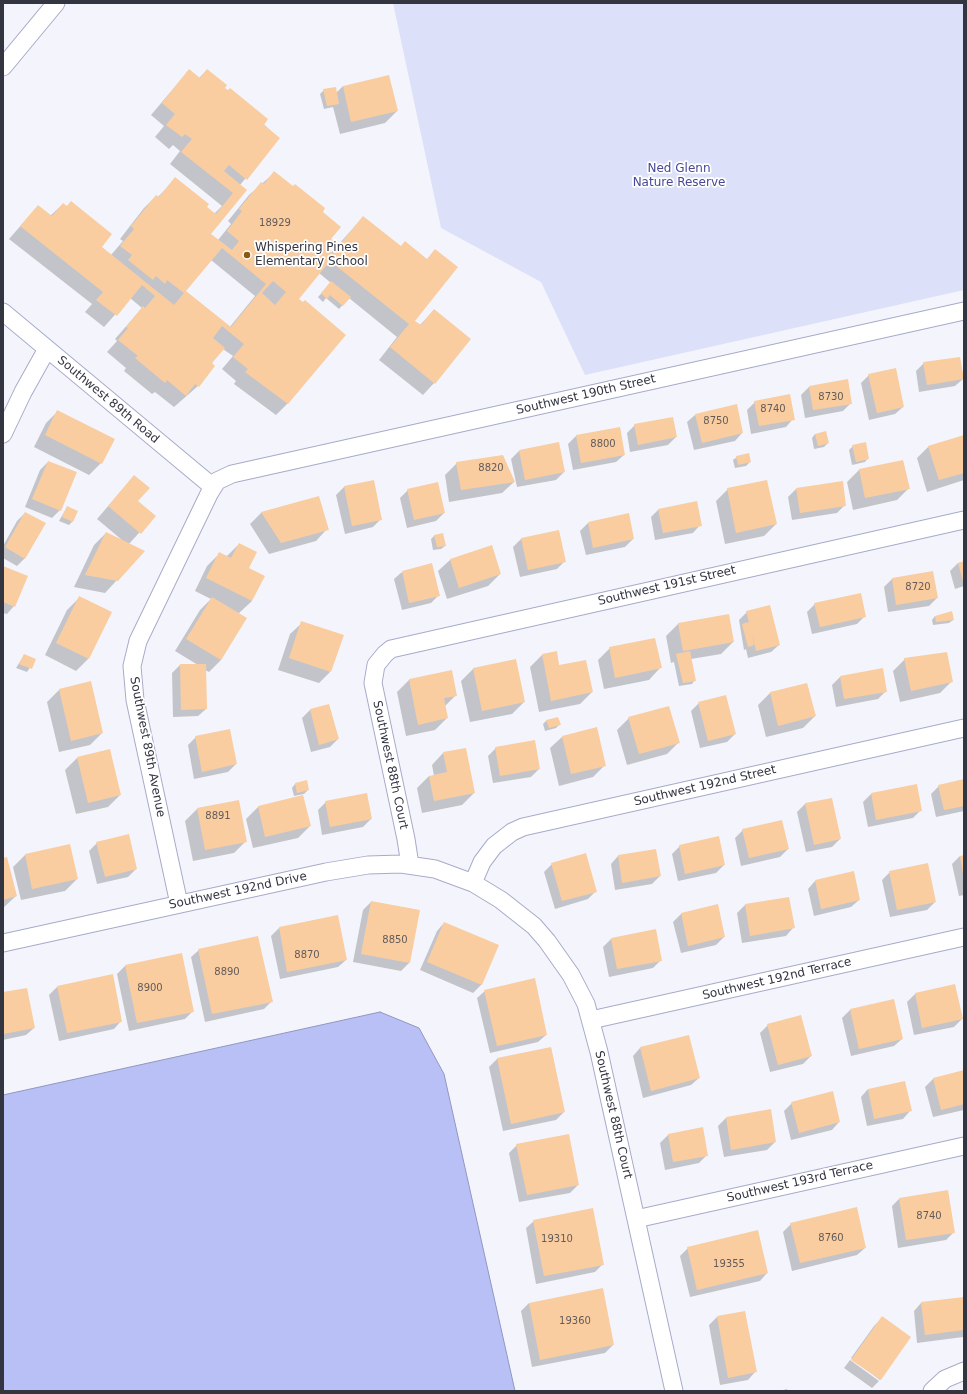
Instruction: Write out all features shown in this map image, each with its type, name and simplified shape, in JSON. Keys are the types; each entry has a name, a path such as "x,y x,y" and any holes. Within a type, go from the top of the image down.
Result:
{"street":[{"path":"3,67 56,3"},
{"name":"Southwest 190th Street","path":"213,487 223,477 232,474 964,311"},
{"name":"Southwest 89th Road","path":"3,312 213,487"},
{"path":"3,434 23,392 47,350"},
{"name":"Southwest 89th Avenue","path":"179,904 135,700 132,666 138,641 213,487"},
{"name":"Southwest 191st Street","path":"376,665 385,654 400,646 964,520"},
{"name":"Southwest 88th Court","path":"376,665 373,676 374,690 406,839 410,865"},
{"name":"Southwest 192nd Street","path":"473,883 482,862 494,846 512,832 523,827 964,728"},
{"name":"Southwest 192nd Drive","path":"3,943 350,867 384,864 410,865 435,869 473,883"},
{"name":"Southwest 88th Court","path":"473,883 488,891 516,911 534,926 547,941 579,990 591,1020 674,1391"},
{"name":"Southwest 192nd Terrace","path":"591,1020 964,937"},
{"name":"Southwest 193rd Terrace","path":"636,1219 964,1146"},
{"path":"932,1391 946,1379 964,1371"}],"green space":[{"name":"Ned Glenn Nature Reserve","path":"393,3 964,3 964,290 585,375 541,282 441,228"}],"water":[{"path":"380,1012 419,1028 444,1074 515,1391 3,1391 3,1095"}],"building":[{"path":"189,69 200,78 207,69 227,85 225,88 228,90 230,88 268,119 264,125 280,138 247,180 229,165 224,171 247,190 211,234 232,250 239,241 227,231 242,211 239,209 261,182 264,184 274,171 293,186 295,184 325,208 323,212 341,227 331,239 334,241 327,249 333,253 363,216 401,246 405,241 427,259 435,249 458,267 415,321 421,325 434,309 471,339 435,384 390,347 409,324 330,261 299,299 303,302 305,300 346,335 288,404 245,372 248,369 233,357 244,344 222,326 213,338 225,348 212,363 215,366 199,387 195,384 186,396 167,380 165,383 135,358 138,356 118,340 128,328 126,327 143,306 145,308 155,296 142,285 117,316 96,300 103,292 20,226 38,205 52,216 63,203 67,206 71,201 112,234 102,247 174,305 184,293 167,280 165,284 156,276 153,280 128,260 132,255 120,246 134,229 131,226 156,195 159,197 175,177 209,204 207,207 216,214 233,193 181,152 192,139 185,134 182,137 166,125 175,114 162,103","holes":["222,248 266,284 231,327 186,291","273,281 286,292 275,305 262,293"]},
{"path":"389,75 398,111 351,122 343,86"},
{"path":"336,87 339,104 327,106 323,89"},
{"path":"331,281 351,297 343,306 330,295 327,299 321,293"},
{"path":"960,357 964,379 927,385 923,362"},
{"path":"896,368 904,407 877,413 868,374"},
{"path":"848,379 852,404 813,410 809,386"},
{"path":"790,394 795,420 759,426 754,401"},
{"path":"737,404 743,433 702,443 695,414"},
{"path":"57,410 115,439 102,464 45,435"},
{"path":"673,417 677,437 638,445 634,424"},
{"path":"620,427 625,455 581,463 576,435"},
{"path":"826,431 829,443 818,446 815,434"},
{"path":"964,435 964,473 939,480 928,446"},
{"path":"559,442 565,472 525,480 519,450"},
{"path":"866,442 869,459 856,462 852,445"},
{"path":"749,453 751,462 738,465 736,456"},
{"path":"503,455 515,482 461,490 456,462"},
{"path":"903,460 910,489 865,498 859,469"},
{"path":"48,461 77,472 61,511 32,499"},
{"path":"134,475 150,488 138,501 156,516 141,534 108,506"},
{"path":"374,480 382,520 352,526 344,486"},
{"path":"767,480 777,524 736,533 727,488"},
{"path":"843,481 846,506 800,513 796,488"},
{"path":"438,482 445,513 414,520 407,489"},
{"path":"319,496 329,530 281,543 261,512"},
{"path":"697,501 702,526 663,533 658,509"},
{"path":"67,506 78,511 73,522 62,517"},
{"path":"25,512 46,523 25,559 5,547"},
{"path":"629,513 634,539 593,548 588,522"},
{"path":"559,530 566,562 528,570 521,538"},
{"path":"106,532 145,551 118,581 85,575"},
{"path":"443,533 446,546 437,547 434,535"},
{"path":"239,543 257,552 249,568 265,576 252,601 206,578 219,552 231,558"},
{"path":"492,545 501,574 459,588 450,559"},
{"path":"964,561 964,581 963,581 958,563"},
{"path":"432,563 440,596 409,603 402,571"},
{"path":"3,566 28,576 15,607 3,602"},
{"path":"933,571 938,598 896,605 892,578"},
{"path":"861,593 866,617 820,627 814,603"},
{"path":"79,596 112,612 89,659 56,643"},
{"path":"212,597 247,618 221,660 186,639"},
{"path":"770,605 780,645 756,651 752,633 754,645 748,647 742,624 749,622 746,611"},
{"path":"952,611 954,620 936,622 935,616"},
{"path":"729,614 734,642 683,651 678,623"},
{"path":"301,621 344,635 331,672 289,658"},
{"path":"655,638 662,668 615,678 609,647"},
{"path":"557,651 559,665 586,660 593,692 551,701 542,654"},
{"path":"690,651 696,681 683,683 676,654"},
{"path":"947,652 953,682 911,691 904,658"},
{"path":"24,654 36,659 32,669 19,664"},
{"path":"516,659 525,702 482,711 473,668"},
{"path":"180,664 206,664 207,709 181,710"},
{"path":"883,668 887,692 844,699 840,676"},
{"path":"452,670 457,696 444,698 448,718 418,725 409,679"},
{"path":"91,681 103,733 71,741 59,689"},
{"path":"807,683 816,716 778,726 770,692"},
{"path":"726,695 736,734 708,741 698,702"},
{"path":"329,704 339,739 319,745 310,709"},
{"path":"669,706 680,743 639,754 628,717"},
{"path":"558,717 561,725 549,728 546,720"},
{"path":"597,727 606,766 571,774 562,736"},
{"path":"230,729 237,764 202,772 195,736"},
{"path":"535,740 540,769 500,776 495,747"},
{"path":"466,748 475,793 434,801 429,776 447,772 443,752"},
{"path":"110,749 121,795 88,803 77,757"},
{"path":"964,779 964,806 944,810 938,785"},
{"path":"307,780 309,790 297,793 295,783"},
{"path":"917,784 922,811 876,820 871,793"},
{"path":"367,793 372,819 330,827 325,801"},
{"path":"303,795 311,826 265,837 258,806"},
{"path":"832,798 841,839 814,845 805,803"},
{"path":"239,800 247,842 205,850 197,808"},
{"path":"782,820 789,849 749,858 742,829"},
{"path":"129,834 137,869 105,877 96,842"},
{"path":"719,836 725,865 685,874 679,845"},
{"path":"70,844 78,879 32,889 25,854"},
{"path":"656,849 661,876 622,883 618,855"},
{"path":"586,853 597,892 562,901 551,863"},
{"path":"964,855 964,874 963,874 960,856"},
{"path":"7,857 17,896 3,900 3,858"},
{"path":"928,863 936,902 897,910 889,871"},
{"path":"854,871 860,900 821,909 815,880"},
{"path":"789,897 795,928 750,936 745,904"},
{"path":"371,901 420,910 410,963 361,954"},
{"path":"718,904 725,937 688,946 681,913"},
{"path":"338,915 347,960 287,972 279,927"},
{"path":"444,922 499,945 482,985 427,962"},
{"path":"656,929 662,961 617,969 611,938"},
{"path":"258,936 273,1002 212,1014 198,949"},
{"path":"182,953 194,1012 137,1023 125,965"},
{"path":"113,974 122,1022 67,1033 57,986"},
{"path":"535,978 547,1035 497,1046 484,990"},
{"path":"955,984 963,1019 922,1028 915,993"},
{"path":"27,988 35,1028 3,1034 3,992"},
{"path":"894,999 903,1039 859,1049 850,1009"},
{"path":"801,1015 812,1056 778,1065 767,1024"},
{"path":"689,1035 700,1078 651,1091 640,1047"},
{"path":"551,1047 565,1112 511,1124 497,1058"},
{"path":"964,1070 964,1104 941,1110 933,1078"},
{"path":"905,1081 912,1111 874,1119 868,1089"},
{"path":"833,1091 840,1122 799,1133 791,1102"},
{"path":"771,1109 776,1142 731,1150 726,1117"},
{"path":"703,1127 708,1156 673,1162 668,1134"},
{"path":"569,1134 579,1185 527,1195 516,1144"},
{"path":"948,1190 955,1233 906,1240 899,1198"},
{"path":"857,1207 866,1248 800,1263 790,1223"},
{"path":"593,1208 604,1265 544,1276 533,1220"},
{"path":"758,1230 768,1273 697,1290 687,1247"},
{"path":"603,1288 614,1345 540,1360 529,1303"},
{"path":"964,1297 964,1330 925,1335 921,1302"},
{"path":"745,1311 757,1372 728,1378 717,1316"},
{"path":"882,1316 911,1337 881,1380 851,1360"}],"place":[{"name":"Whispering Pines Elementary School","path":"247,255"}]}
